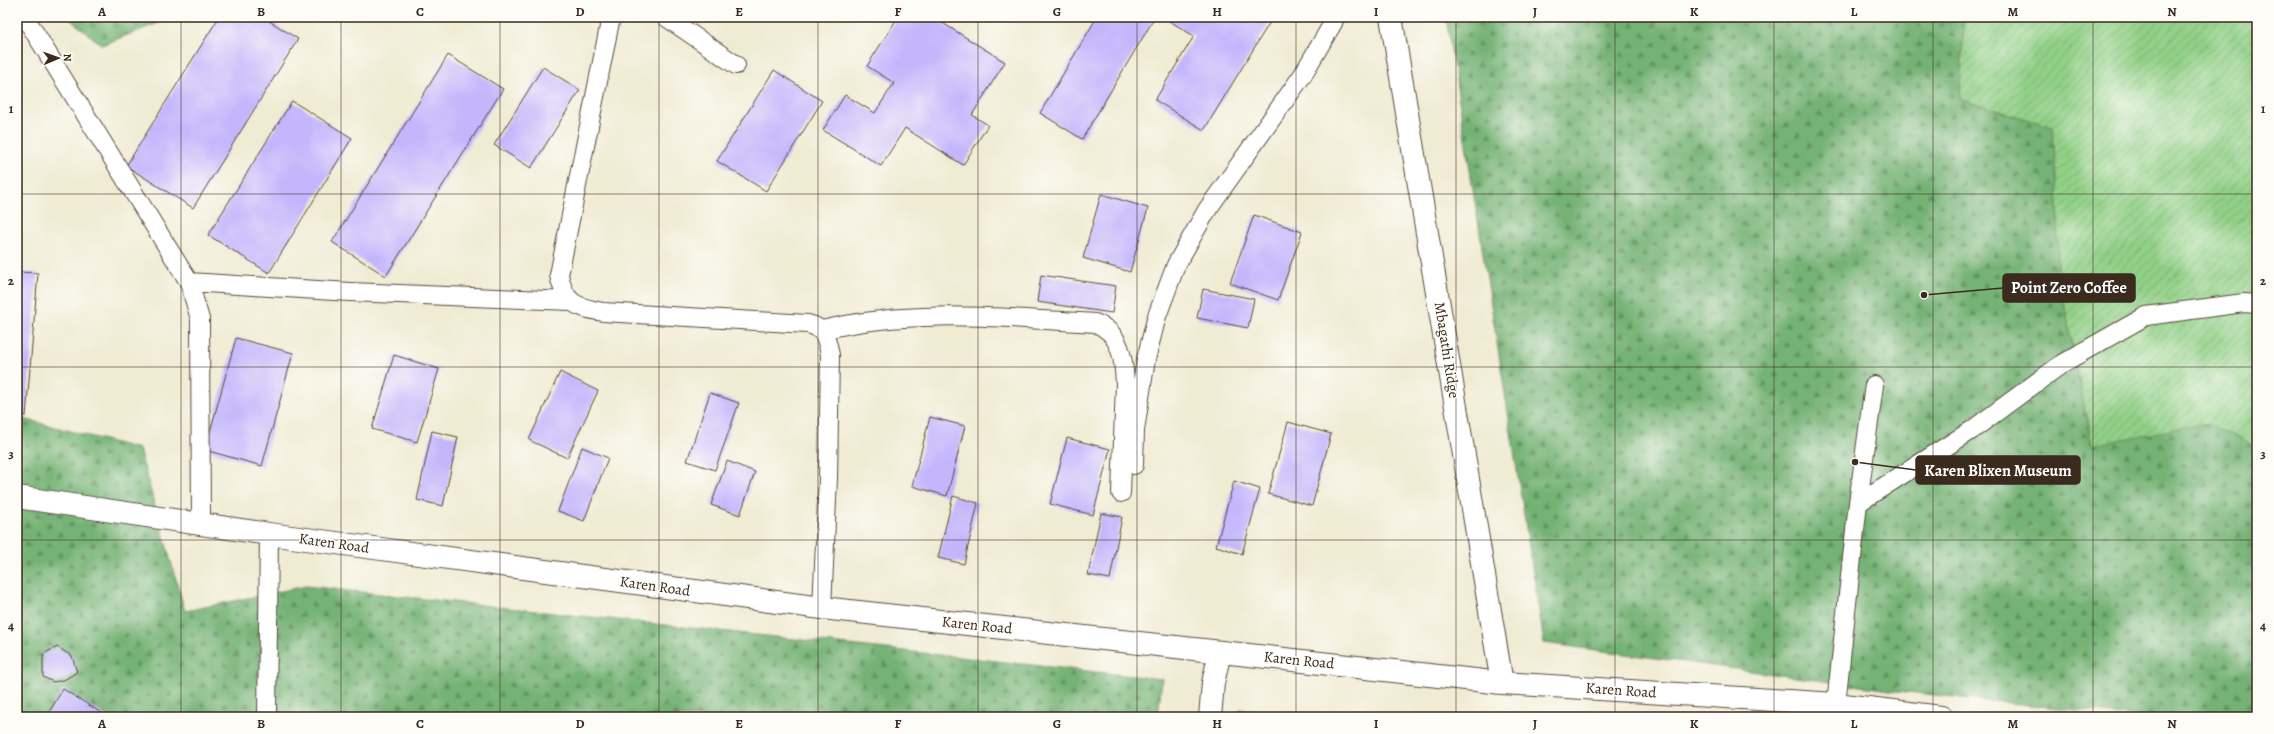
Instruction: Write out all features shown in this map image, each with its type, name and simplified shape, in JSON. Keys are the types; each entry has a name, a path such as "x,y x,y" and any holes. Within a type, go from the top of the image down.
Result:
{"street":[{"name":"Mbagathi Ridge","path":"1391,17 1502,683"},
{"name":"Karen Road","path":"17,497 269,534 822,608 1502,683 1836,704 1941,717"},
{"path":"1210,717 1213,683 1220,652"}],"lane":[{"path":"25,17 189,282 200,319 201,524"},
{"path":"610,17 559,275 562,289 570,301 579,307 603,312 808,324 817,326 822,330 827,340 830,355 828,478 822,608"},
{"path":"666,17 736,65"},
{"path":"1134,464 1135,430 1146,359 1157,316 1176,265 1207,210 1302,76 1335,17"},
{"path":"189,282 350,292 570,301"},
{"path":"1858,503 1972,430 2063,363 2146,316 2244,303 2257,304"},
{"path":"822,330 878,319 936,316 1095,323 1106,327 1121,350 1124,366 1121,493"},
{"path":"1836,704 1858,503 1874,385"},
{"path":"267,717 269,534"}],"green space":[{"path":"67,17 174,17 102,45"},
{"path":"1446,17 1964,17 1960,99 2053,127 2058,206 2058,272 2091,444 2207,423 2257,447 2257,717 2140,717 1897,691 1544,643"},
{"path":"1964,17 2257,17 2257,447 2207,423 2092,445 2058,272 2058,206 2053,127 1960,99"},
{"path":"17,417 139,449 185,611 306,586 1162,679 1158,717 17,717"},
{"path":"1240,709 1303,717 1239,717"}],"building":[{"path":"219,17 263,17 298,39 193,208 126,166"},
{"path":"898,17 933,17 1005,62 972,115 988,125 963,165 905,128 881,166 823,130 845,95 875,113 894,83 867,66"},
{"path":"1097,17 1155,17 1082,139 1040,113"},
{"path":"1163,17 1273,17 1204,130 1155,100 1194,36"},
{"path":"448,55 503,89 386,276 332,242"},
{"path":"543,67 580,90 531,168 494,145"},
{"path":"774,70 822,101 766,191 717,161"},
{"path":"292,101 352,138 269,273 208,235"},
{"path":"1101,194 1148,208 1130,272 1083,258"},
{"path":"1254,215 1302,232 1278,300 1230,283"},
{"path":"17,272 38,273 26,416 17,415"},
{"path":"1041,275 1116,286 1112,313 1037,302"},
{"path":"1203,289 1254,299 1248,328 1197,318"},
{"path":"236,338 293,353 262,466 205,450"},
{"path":"394,355 439,369 417,442 372,429"},
{"path":"560,372 598,391 567,458 529,440"},
{"path":"710,393 739,403 715,470 687,461"},
{"path":"930,417 965,426 947,496 912,486"},
{"path":"1288,422 1331,434 1312,506 1268,494"},
{"path":"432,431 458,437 443,506 417,500"},
{"path":"1067,438 1110,449 1093,515 1050,504"},
{"path":"582,447 608,458 584,521 558,511"},
{"path":"727,461 755,472 740,515 711,505"},
{"path":"1234,481 1260,489 1242,554 1216,546"},
{"path":"953,496 978,503 964,564 938,558"},
{"path":"1101,513 1122,517 1110,579 1088,575"},
{"path":"57,647 72,656 77,672 64,680 53,682 43,677 43,654"},
{"path":"63,689 108,717 46,717"}],"place":[{"name":"Point Zero Coffee","path":"1924,295"},
{"name":"Karen Blixen Museum","path":"1855,462"}]}
